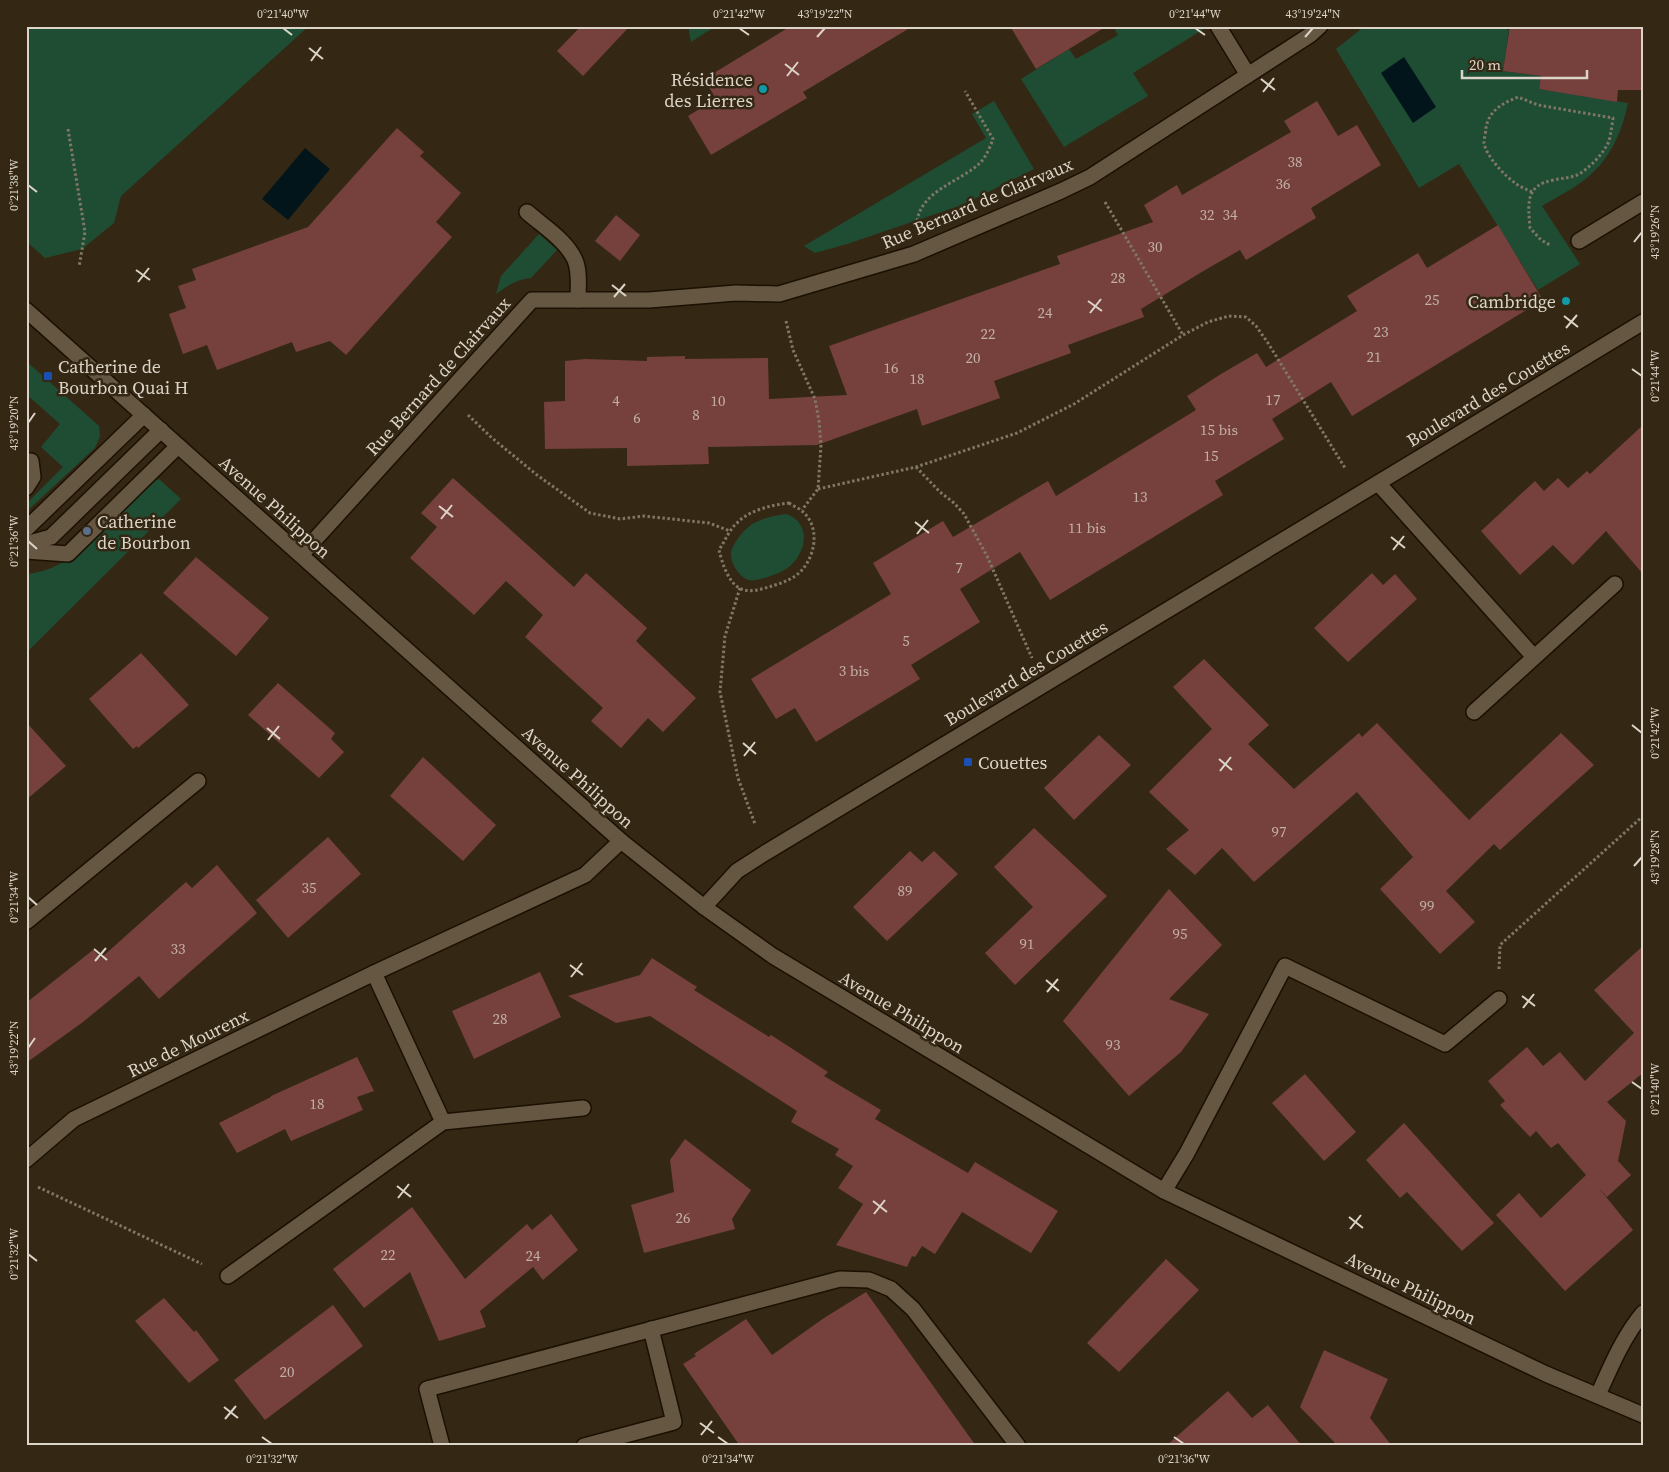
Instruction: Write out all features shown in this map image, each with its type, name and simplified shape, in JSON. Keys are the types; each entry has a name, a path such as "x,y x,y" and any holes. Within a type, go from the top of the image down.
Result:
{"street":[{"path":"1218,26 1248,75"},
{"name":"Rue Bernard de Clairvaux","path":"300,555 532,300 649,300 736,293 779,294 914,254 1061,191 1090,176 1248,75 1320,26"},
{"path":"1579,242 1643,202"},
{"path":"527,212 563,244 575,260 578,275 578,300"},
{"name":"Avenue Philippon","path":"26,310 621,841 704,907 773,956 1164,1191 1546,1374 1643,1415"},
{"name":"Boulevard des Couettes","path":"704,907 737,871 1643,322"},
{"path":"26,529 144,415"},
{"path":"26,544 52,537 161,430"},
{"path":"26,551 68,554 178,446"},
{"path":"26,488 33,477 30,461"},
{"path":"1378,483 1534,657"},
{"path":"1474,712 1615,584"},
{"path":"26,922 198,781"},
{"name":"Rue de Mourenx","path":"26,1160 74,1119 374,973 586,875 621,841"},
{"path":"1164,1191 1187,1153 1285,966 1445,1044 1499,999"},
{"path":"374,973 443,1122"},
{"path":"228,1276 443,1122 583,1108"},
{"path":"442,1446 427,1388 840,1280 869,1280 891,1289 912,1309 1018,1446"},
{"path":"1598,1395 1627,1334 1643,1313"},
{"path":"584,1446 674,1422 650,1329"}],"path":[{"path":"914,254 918,211 930,198 980,162 993,139 965,91"},
{"path":"1532,192 1514,183 1506,175 1484,143 1488,121 1498,107 1506,101 1518,97 1538,105 1613,118 1608,142 1602,154 1578,174 1537,185 1528,202 1530,228 1534,234 1550,245 1558,247 1579,242"},
{"path":"68,129 85,232 79,267"},
{"path":"1090,176 1183,335"},
{"path":"779,294 793,350 817,406 821,445 818,489 802,510"},
{"path":"818,489 916,467 1017,433 1074,404 1183,335 1208,322 1229,316 1246,317 1256,326 1361,494"},
{"path":"442,398 463,410 492,438 531,470 590,513 620,519 644,516 709,523 730,531"},
{"path":"916,467 964,514 987,556 1044,684"},
{"path":"789,503 802,510 813,524 814,538 811,556 802,570 790,579 753,591 740,588 722,566 719,550 730,531 737,522 748,514 775,505 789,503"},
{"path":"740,588 725,636 720,692 738,778 766,853"},
{"path":"1499,999 1500,945 1643,816"},
{"path":"35,1186 228,1276"}],"green space":[{"path":"26,26 309,26 121,196 114,223 82,249 45,258 26,241"},
{"path":"688,26 716,26 691,42"},
{"path":"1113,26 1207,27 1133,73 1148,96 1064,147 1021,79 1069,49 1076,59 1118,35"},
{"path":"1365,26 1505,26 1505,29 1509,30 1503,71 1541,76 1539,89 1628,103 1619,134 1609,153 1596,170 1572,189 1542,206 1580,264 1538,290 1459,164 1419,188 1336,49"},
{"path":"994,101 1034,169 962,205 847,244 815,253 804,246 986,138 972,114"},
{"path":"539,234 557,250 531,278 517,281 496,294 501,276"},
{"path":"26,361 99,426 100,436 95,448 26,512 26,504 63,467 41,447 60,424 26,394"},
{"path":"159,479 181,499 26,653 26,574 48,569 68,559 148,484"},
{"path":"787,514 798,522 803,532 803,544 799,556 784,570 765,578 750,580 740,575 731,557 736,541 754,523 770,517"}],"shaded area":[{"path":"1404,57 1436,107 1413,123 1381,73"},
{"path":"305,148 330,169 288,220 262,199"}],"building":[{"path":"581,26 630,26 583,76 557,51"},
{"name":"Résidence des Lierres","path":"791,26 913,26 803,92 807,98 711,155 688,116 716,99 704,79"},
{"path":"1010,26 1107,26 1036,69"},
{"path":"1510,26 1643,26 1643,90 1618,90 1617,102 1539,89 1541,76 1503,71"},
{"path":"1317,101 1338,136 1357,125 1381,165 1311,208 1316,218 1246,260 1240,250 1205,270 1141,309 1144,317 1068,345 1071,353 994,381 1000,398 922,426 917,409 817,445 708,447 709,464 627,466 627,448 545,449 544,402 565,401 565,361 585,359 647,361 647,357 685,356 685,359 768,358 769,399 847,395 829,346 1060,264 1057,256 1153,222 1144,205 1177,185 1182,195 1291,132 1284,121"},
{"path":"397,128 424,152 420,156 461,193 436,222 452,237 346,355 330,341 296,352 292,342 217,370 207,345 183,354 169,314 186,308 178,286 196,280 192,269 308,227"},
{"path":"616,215 640,235 620,261 595,241"},
{"path":"1498,225 1543,300 1352,416 1331,382 1272,419 1284,439 1215,481 1223,495 1050,600 1020,552 960,589 980,622 911,665 920,679 816,742 795,708 776,719 751,679 891,594 873,563 943,521 953,537 1048,481 1056,496 1196,410 1187,396 1221,374 1257,353 1266,367 1357,311 1347,296 1418,253 1427,268"},
{"path":"1643,425 1643,574 1606,531 1573,565 1553,545 1520,575 1481,531 1535,481 1544,491 1558,478 1568,488 1587,471 1590,474"},
{"path":"453,478 574,587 586,573 647,628 636,641 696,698 663,732 648,718 621,748 591,721 603,708 525,637 543,615 506,581 474,615 410,558 437,527 421,513"},
{"path":"196,557 269,618 236,656 163,593"},
{"path":"1372,573 1383,585 1395,574 1417,599 1348,662 1314,628"},
{"path":"141,653 189,705 138,748 137,746 133,749 89,699"},
{"path":"1204,659 1269,725 1248,744 1294,789 1359,733 1362,737 1377,723 1469,820 1561,733 1594,765 1500,850 1494,844 1446,891 1475,922 1440,954 1380,889 1413,857 1357,792 1254,882 1222,848 1195,875 1166,849 1189,830 1149,792 1212,729 1173,687"},
{"path":"278,683 335,733 331,739 344,752 319,778 248,715"},
{"path":"26,722 66,766 26,800"},
{"path":"1099,735 1131,765 1074,820 1044,788"},
{"path":"423,757 496,825 463,861 390,796"},
{"path":"1034,828 1107,896 1015,985 985,953 1033,907 994,867"},
{"path":"328,837 361,874 288,938 256,900"},
{"path":"910,851 922,862 934,851 958,874 887,941 853,907"},
{"path":"217,865 257,913 159,999 139,976 83,1022 26,1063 26,1003 93,950 101,958 186,882 192,888"},
{"path":"1169,889 1222,945 1169,999 1209,1014 1181,1052 1129,1096 1063,1021"},
{"path":"1643,946 1643,1073 1607,1102 1626,1121 1618,1161 1631,1175 1607,1197 1598,1187 1633,1230 1565,1291 1496,1215 1519,1193 1541,1218 1586,1175 1558,1143 1551,1148 1536,1131 1530,1137 1500,1105 1505,1101 1488,1081 1527,1047 1543,1066 1560,1052 1585,1081 1634,1033 1594,990"},
{"path":"652,958 697,987 694,990 769,1037 771,1035 828,1072 824,1076 881,1110 875,1119 968,1173 975,1162 1058,1211 1031,1253 962,1212 935,1254 922,1246 915,1257 912,1256 907,1267 836,1245 863,1204 838,1188 853,1166 835,1155 839,1149 791,1122 797,1111 650,1016 616,1023 568,996 640,975"},
{"path":"540,972 561,1017 474,1059 452,1011"},
{"path":"357,1057 374,1091 357,1097 363,1110 291,1141 285,1129 237,1153 219,1123 271,1096"},
{"path":"1305,1074 1356,1132 1324,1161 1272,1103"},
{"path":"1404,1123 1494,1223 1462,1251 1407,1192 1400,1198 1366,1160"},
{"path":"685,1139 751,1190 732,1219 735,1229 644,1253 631,1205 674,1192 670,1160"},
{"path":"412,1207 465,1279 527,1224 532,1230 551,1214 578,1250 543,1280 533,1267 480,1311 486,1327 439,1341 410,1272 364,1308 333,1269"},
{"path":"1166,1259 1199,1290 1119,1372 1087,1343"},
{"path":"866,1292 976,1446 740,1446 683,1364 696,1356 694,1354 746,1319 772,1355 824,1318"},
{"path":"164,1298 194,1332 196,1330 219,1360 189,1383 135,1321"},
{"path":"333,1305 363,1346 265,1420 234,1380"},
{"path":"1324,1350 1388,1379 1370,1418 1392,1446 1338,1446 1300,1407"},
{"path":"1228,1391 1252,1418 1268,1405 1302,1446 1166,1446"}],"place":[{"name":"Résidence des Lierres","path":"763,89"},
{"name":"Cambridge","path":"1566,301"},
{"name":"Catherine de Bourbon Quai H","path":"48,376"},
{"name":"Catherine de Bourbon","path":"87,531"},
{"name":"Couettes","path":"968,762"}]}
